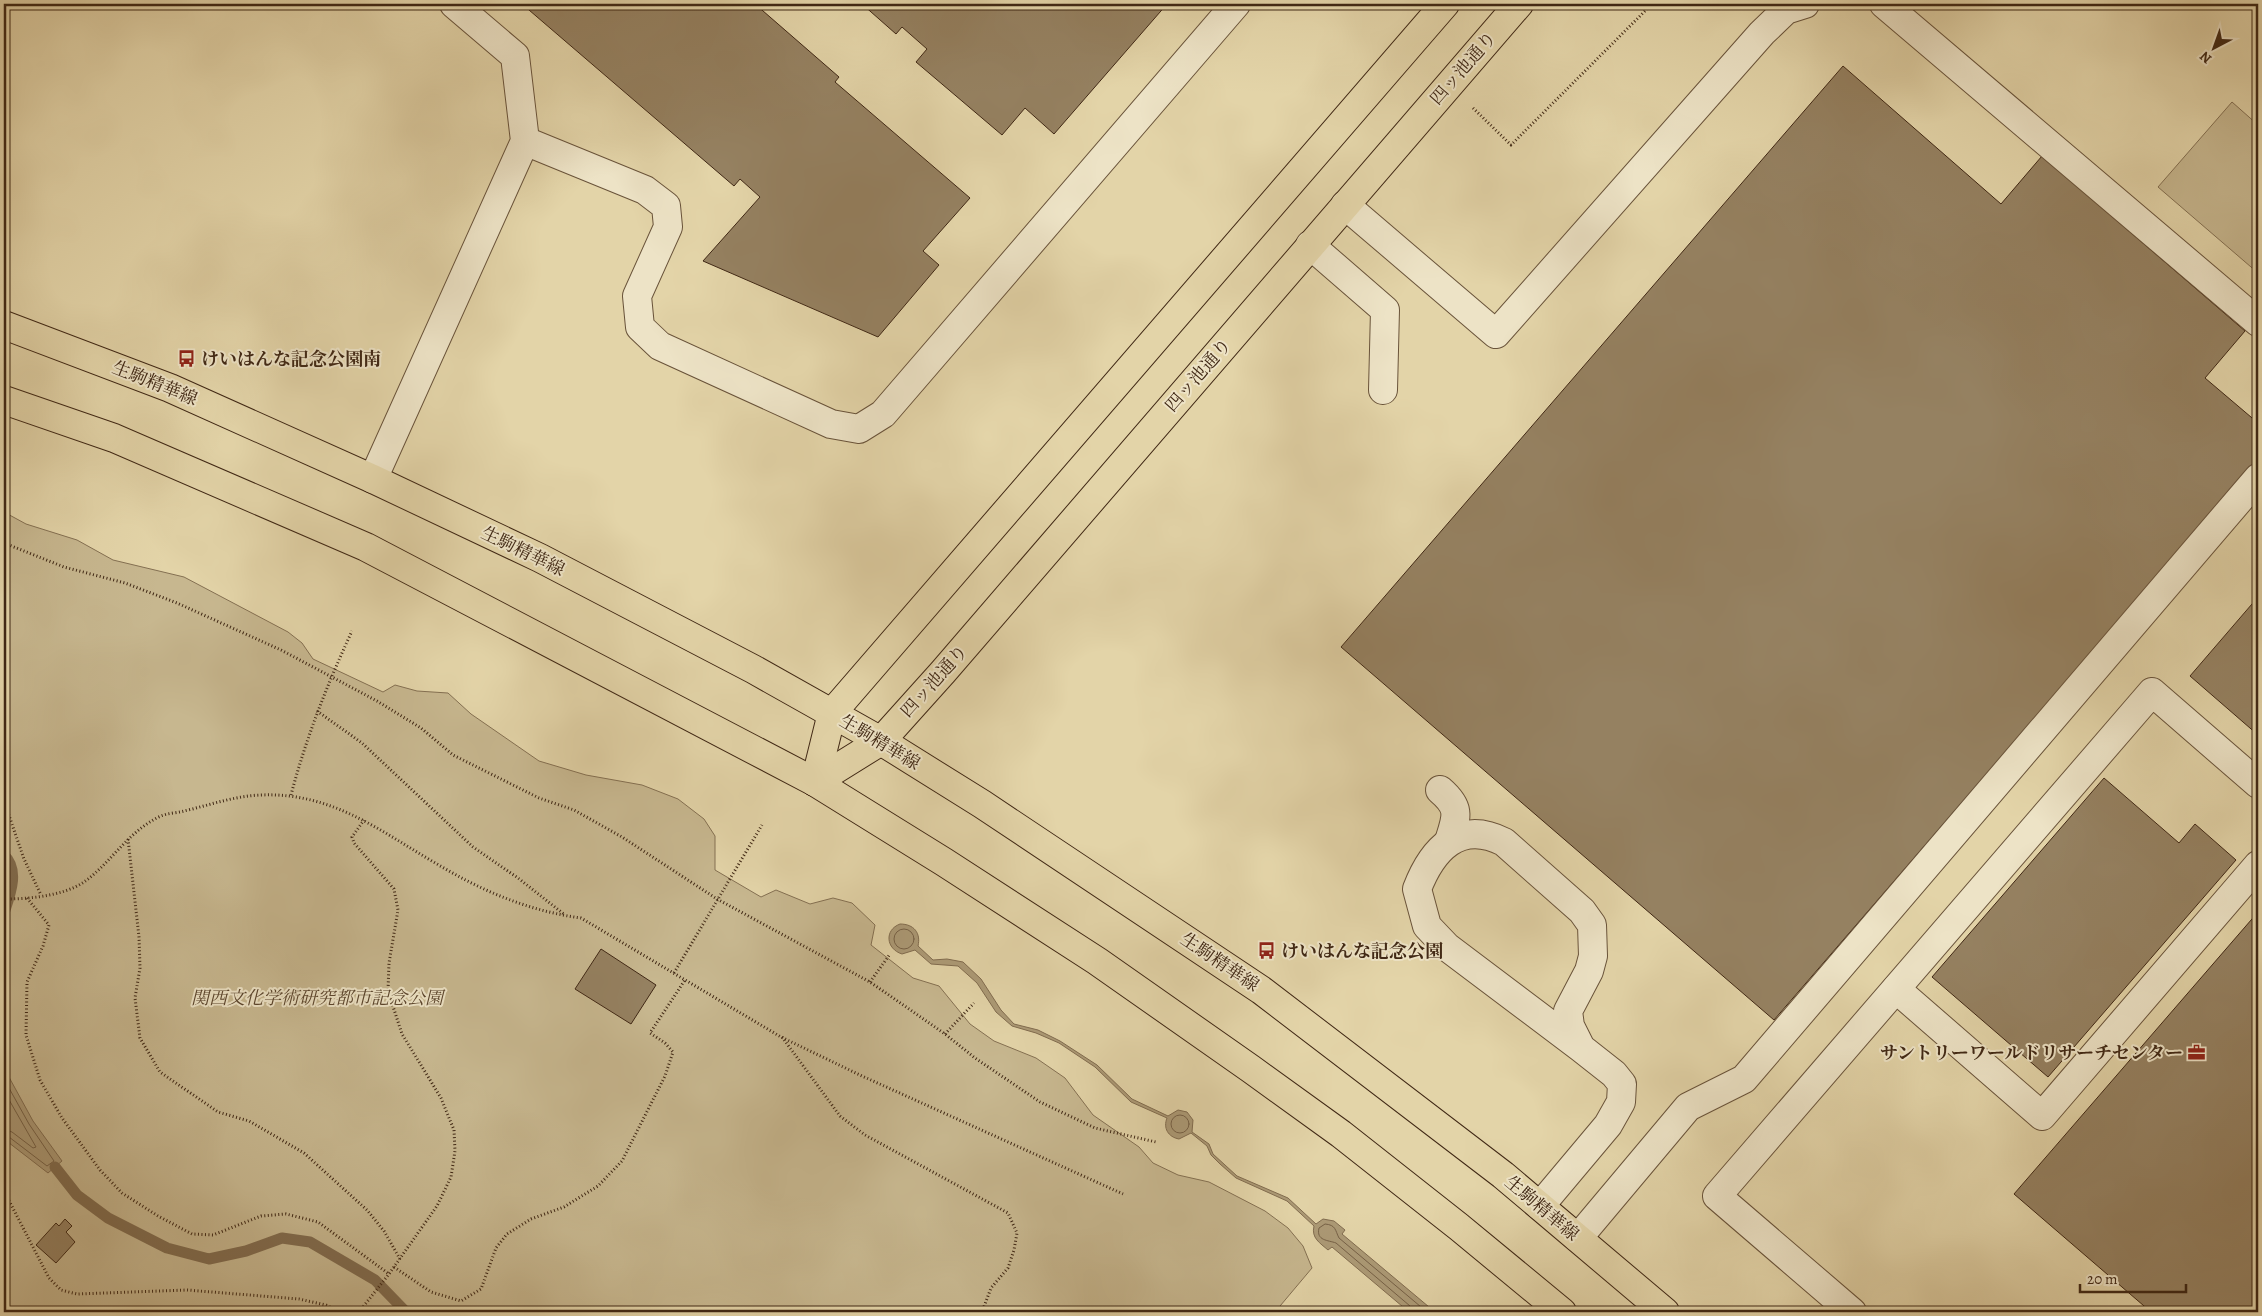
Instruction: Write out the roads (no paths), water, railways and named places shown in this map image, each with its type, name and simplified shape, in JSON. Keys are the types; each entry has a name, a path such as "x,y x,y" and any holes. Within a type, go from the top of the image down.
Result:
{"main road":[{"path":"815,782 832,713 1445,4"},
{"name":"四ッ池通り","path":"815,782 881,741 943,672 1519,4"},
{"name":"生駒精華線","path":"4,325 170,388 373,479 540,558 753,669 881,741 998,815 1261,990 1503,1175 1665,1312"},
{"path":"4,400 114,438 366,546 815,782 944,862 1097,961 1251,1069 1341,1134 1459,1227 1562,1312"}],"lane":[{"path":"373,479 525,141 515,56 454,4"},
{"path":"525,141 645,190 666,206 668,227 637,296 640,327 660,346 831,424 860,430 882,414 1236,4"},
{"path":"1345,205 1496,334 1762,33 1786,10 1805,4"},
{"path":"1884,4 2258,322"},
{"path":"1310,245 1385,310 1383,390"},
{"path":"1578,1238 1688,1107 1744,1079 2258,478"},
{"path":"1852,1312 1718,1196 2152,692 2258,784"},
{"path":"1440,790 1452,800 1456,810 1449,841"},
{"path":"1540,1206 1608,1125 1621,1102 1622,1084 1614,1074 1446,947 1427,926 1417,890 1433,855 1449,841 1471,835 1493,836 1504,842 1582,910 1592,925 1593,956 1588,971 1568,1011 1570,1026 1580,1048"},
{"path":"1896,989 2042,1116 2258,865"},
{"path":"1516,1001 1533,1004 1557,1003 1578,988"}],"water":[{"path":"900,924 905,924 915,930 919,941 918,946 933,960 947,959 963,962 981,979 1001,1010 1014,1024 1038,1030 1060,1041 1097,1065 1132,1099 1168,1116 1178,1110 1187,1112 1193,1120 1192,1132 1209,1144 1213,1154 1237,1176 1288,1198 1316,1224 1323,1219 1334,1221 1345,1230 1342,1234 1435,1312 1409,1312 1332,1247 1328,1250 1319,1242 1314,1234 1314,1226 1287,1201 1236,1178 1211,1155 1207,1146 1191,1133 1179,1139 1169,1134 1166,1129 1167,1118 1131,1102 1095,1067 1059,1043 1036,1033 1012,1026 996,1012 977,983 958,966 931,964 915,950 902,954 897,952 890,944 889,935"},
{"path":"4,1068 33,1121 62,1161 48,1173 4,1139"}],"waterway":[{"path":"4,855 9,861 13,875 11,891 4,913"},
{"path":"55,1167 77,1195 108,1218 167,1248 209,1259 246,1251 282,1238 310,1242 375,1280 406,1312"}],"place":[{"name":"けいはんな記念公園南","path":"187,359"},
{"name":"けいはんな記念公園","path":"1267,951"},
{"name":"サントリーワールドリサーチセンター","path":"2197,1053"}],"park label":[{"name":"関西文化学術研究都市記念公園","path":"317,998"}]}
